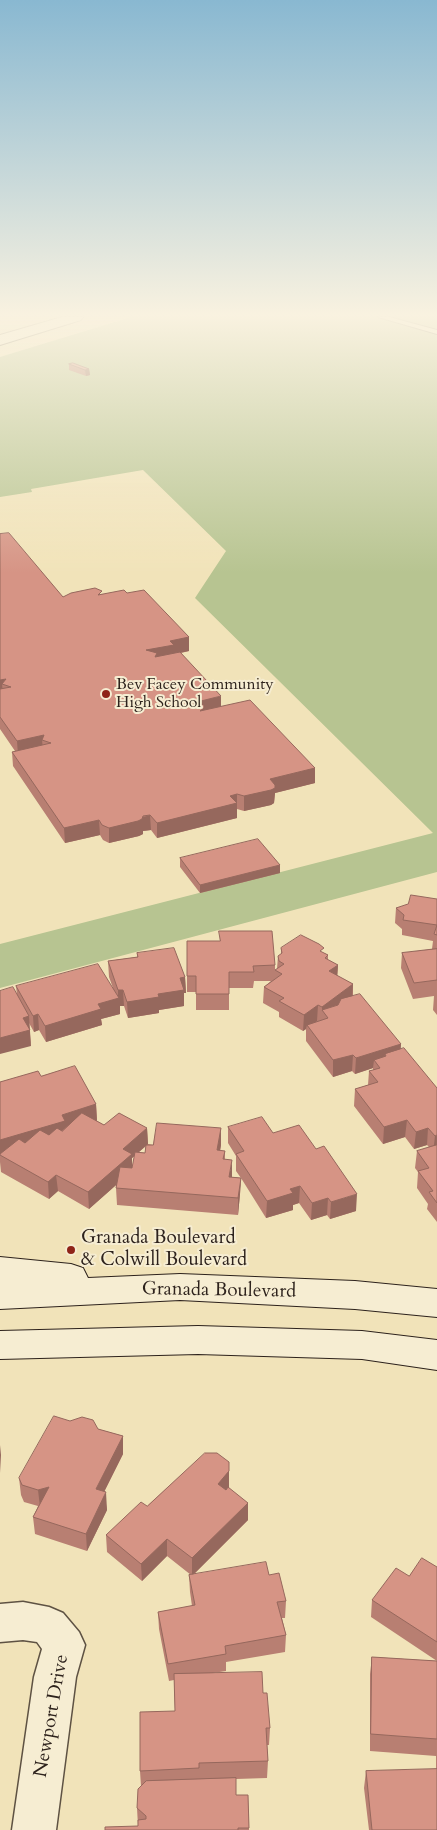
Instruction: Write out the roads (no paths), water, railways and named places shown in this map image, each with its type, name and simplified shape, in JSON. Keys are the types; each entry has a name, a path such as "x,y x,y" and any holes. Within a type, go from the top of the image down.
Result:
{"main road":[{"path":"0,1270 180,1287"},
{"name":"Granada Boulevard","path":"0,1294 180,1287 355,1295 437,1303"},
{"path":"0,1345 198,1340 362,1345 437,1355"}],"street":[{"name":"Newport Drive","path":"0,1623 23,1621 50,1626 64,1645 55,1677 34,1830"}],"place":[{"name":"Bev Facey Community High School","path":"106,694"},
{"name":"Granada Boulevard & Colwill Boulevard","path":"71,1250"}]}
